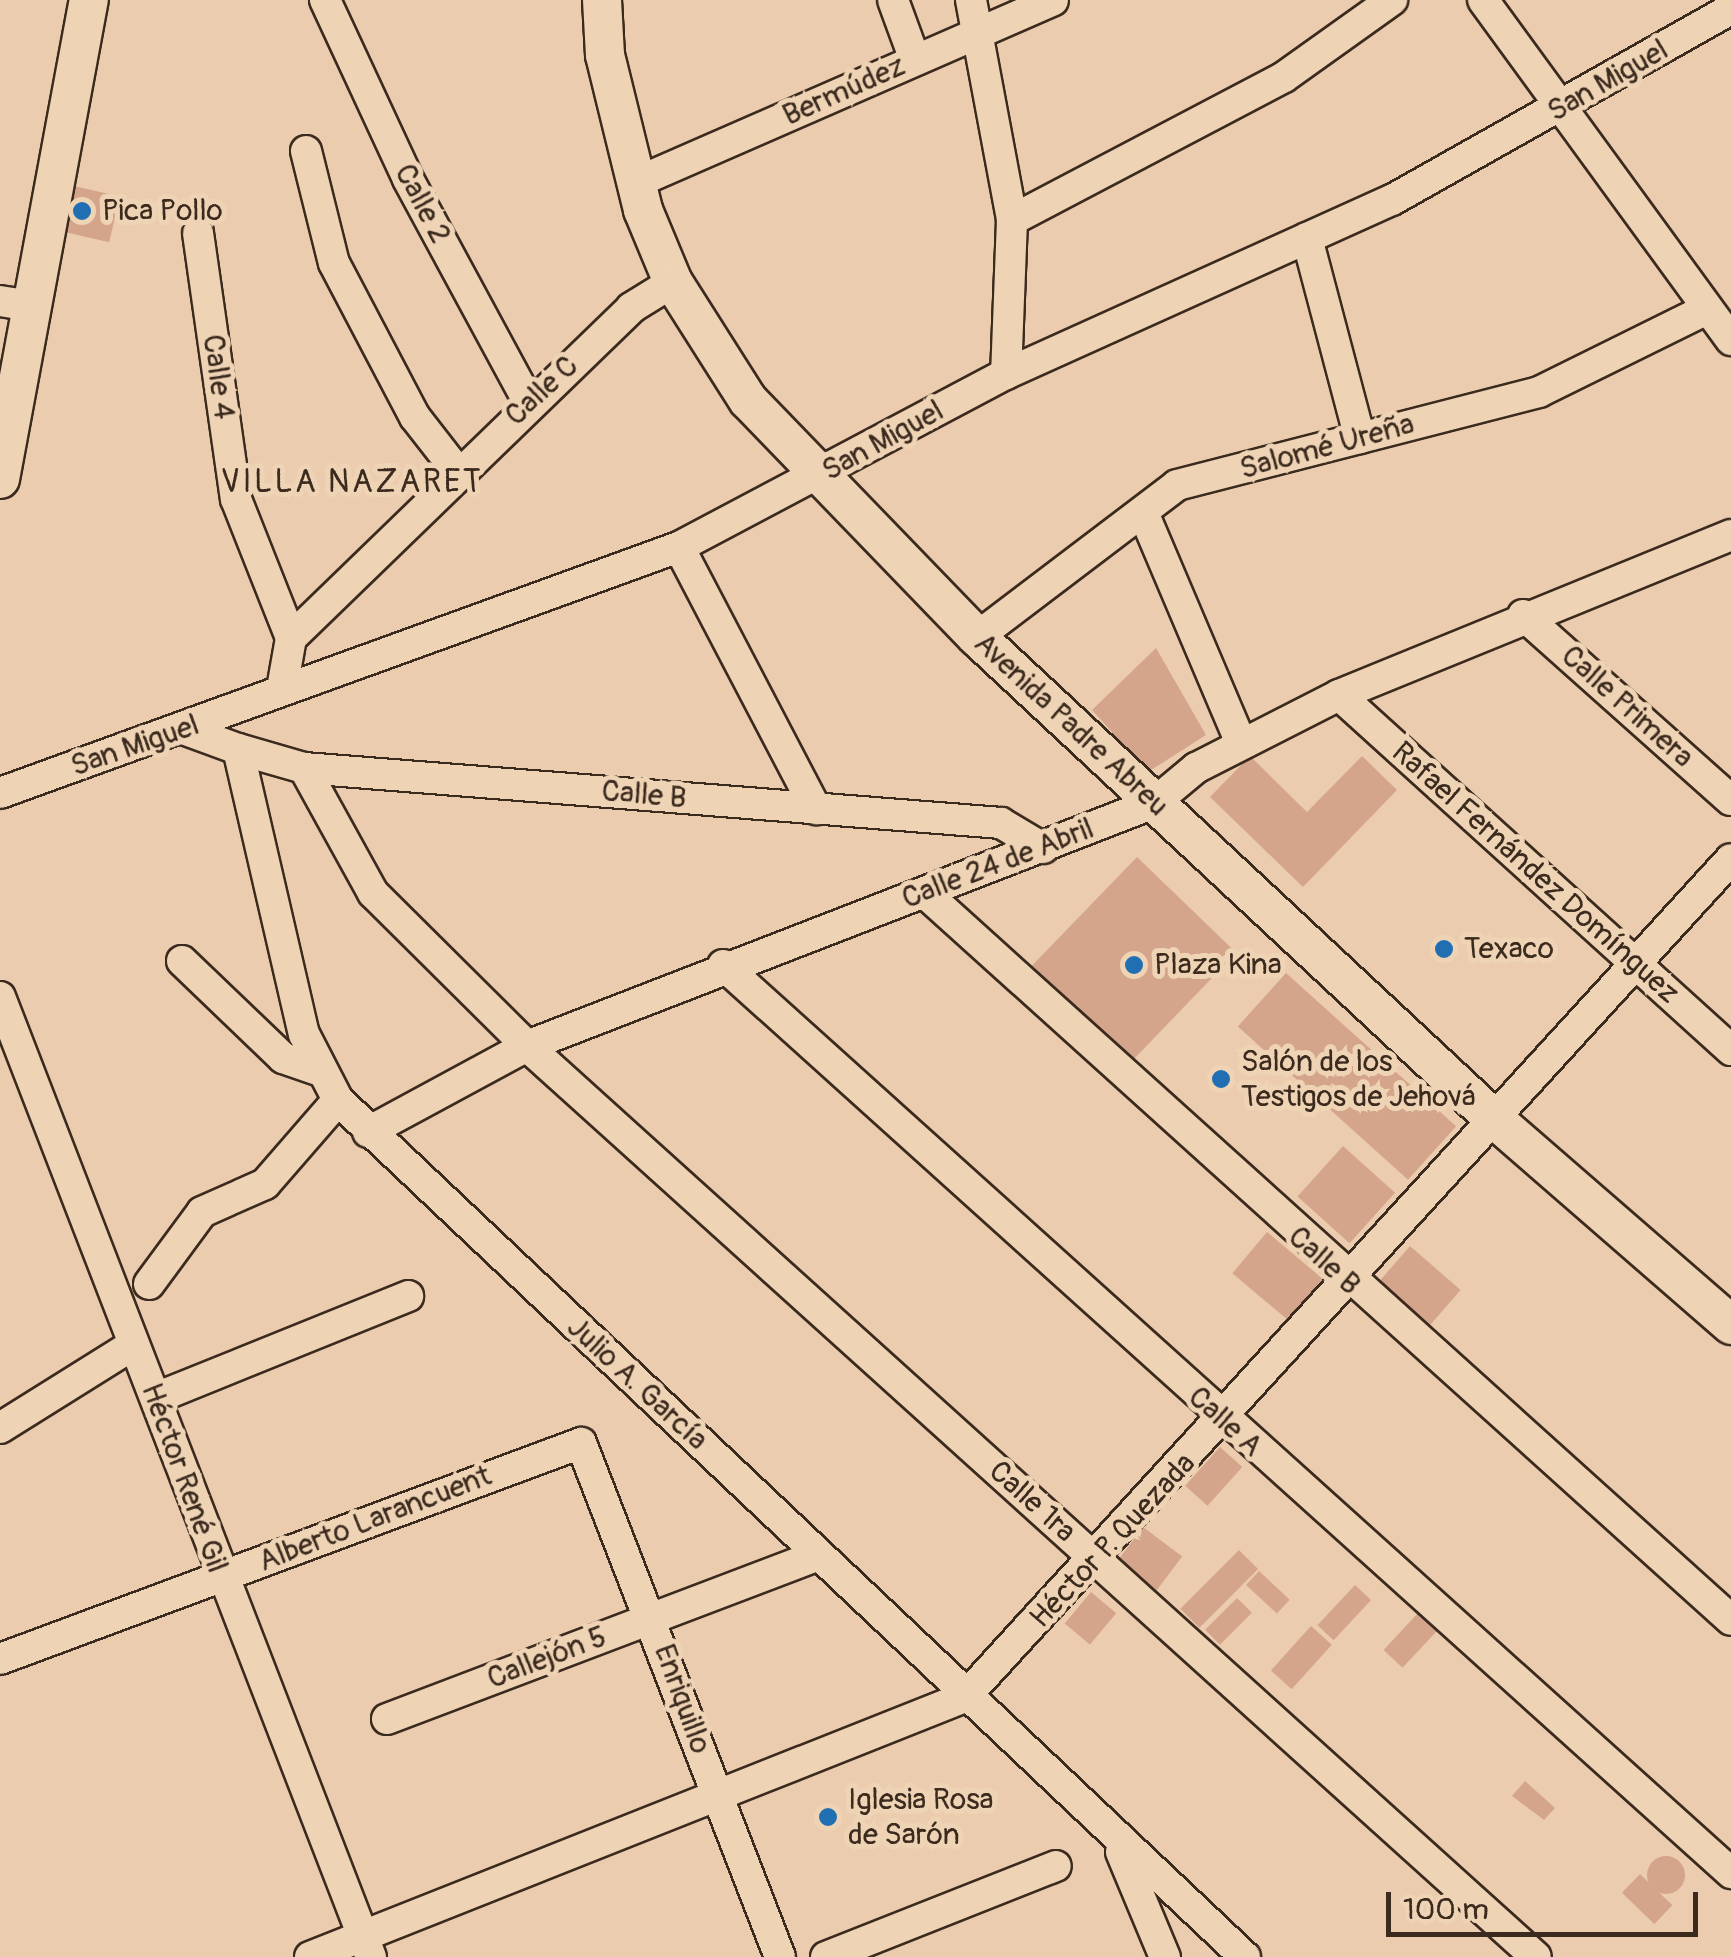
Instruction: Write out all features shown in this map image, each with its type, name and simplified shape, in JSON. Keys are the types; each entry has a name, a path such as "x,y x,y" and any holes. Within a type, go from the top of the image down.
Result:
{"main road":[{"path":"0,479 15,303 89,0"},
{"name":"Avenida Padre Abreu","path":"602,0 635,184 673,282 748,400 815,478 977,637 1492,1117 1731,1325"}],"street":[{"name":"Calle 2","path":"326,0 408,179 529,402"},
{"path":"892,0 915,60"},
{"path":"971,0 981,32 1012,220 1006,374"},
{"name":"Bermúdez","path":"635,184 1052,0"},
{"path":"1012,220 1284,77 1392,0"},
{"path":"1491,3 1561,110 1731,340"},
{"name":"San Miguel","path":"0,793 186,730 282,689 679,547 1006,374 1307,238 1561,110 1731,9"},
{"path":"306,151 334,263 406,402 458,471"},
{"name":"Calle 4","path":"198,233 240,516 291,638"},
{"path":"1307,238 1360,438"},
{"name":"Calle C","path":"291,638 529,402 640,300 673,282"},
{"name":"Salomé Ureña","path":"977,637 1146,516 1178,486 1539,392 1708,309"},
{"path":"1146,516 1241,743"},
{"name":"Calle 24 de Abril","path":"368,1132 527,1046 723,965 925,893 1154,803 1241,743 1339,695 1523,615 1731,535"},
{"path":"679,547 816,809"},
{"name":"Calle Primera","path":"1523,615 1731,800"},
{"path":"282,689 291,638"},
{"name":"Rafael Fernández Domínguez","path":"1339,695 1731,1050"},
{"path":"186,730 238,749"},
{"name":"Calle B","path":"238,749 304,768 1001,823 1043,848"},
{"name":"Julio A. García","path":"238,749 317,1070 338,1100 1118,1844 1245,1957"},
{"name":"Calle 1ra","path":"304,768 373,892 527,1046 1536,1957"},
{"name":"Héctor P. Quezada","path":"310,1957 367,1947 965,1697 1224,1422 1492,1117 1637,966 1731,858"},
{"name":"Calle B","path":"925,893 1348,1284 1731,1620"},
{"path":"182,961 283,1058 317,1070"},
{"name":"Calle A","path":"723,965 1224,1422 1731,1873"},
{"name":"Héctor René Gil","path":"0,997 367,1947"},
{"path":"149,1284 202,1212 264,1184 338,1100"},
{"path":"156,1398 408,1296"},
{"path":"0,1428 133,1345"},
{"name":"Alberto Larancuent","path":"0,1660 581,1443"},
{"name":"Enriquillo","path":"581,1443 780,1957"},
{"name":"Callejón 5","path":"387,1718 820,1556"},
{"path":"1118,1844 1165,1957"},
{"path":"826,1957 1056,1866"}],"building":[{"path":"74,186 120,197 109,242 63,232"},
{"path":"1156,648 1206,735 1148,772 1092,710"},
{"path":"1250,756 1307,812 1362,756 1397,790 1303,887 1210,797"},
{"name":"Plaza Kina","path":"1137,857 1236,953 1124,1069 1025,973"},
{"path":"1286,973 1456,1126 1408,1180 1238,1027"},
{"path":"1343,1146 1395,1193 1350,1243 1297,1197"},
{"path":"1267,1232 1326,1281 1291,1323 1232,1273"},
{"path":"1410,1246 1461,1290 1430,1325 1380,1281"},
{"path":"1220,1447 1242,1467 1207,1506 1185,1486"},
{"path":"1143,1527 1182,1556 1154,1593 1115,1564"},
{"path":"1239,1550 1258,1569 1199,1628 1180,1609"},
{"path":"1259,1571 1290,1600 1277,1614 1246,1585"},
{"path":"1355,1585 1371,1600 1334,1640 1317,1625"},
{"path":"1091,1592 1116,1613 1090,1645 1065,1623"},
{"path":"1237,1598 1252,1613 1220,1645 1205,1630"},
{"path":"1419,1612 1438,1630 1403,1668 1384,1650"},
{"path":"1311,1626 1332,1645 1292,1689 1271,1671"},
{"path":"1525,1781 1555,1808 1544,1820 1512,1796"},
{"path":"1666,1856 1680,1861 1685,1875 1680,1889 1666,1894 1652,1889 1647,1875 1652,1861"},
{"path":"1640,1874 1672,1905 1654,1924 1622,1893"}],"place":[{"name":"Pica Pollo","path":"82,211"},
{"name":"Texaco","path":"1444,949"},
{"name":"Plaza Kina","path":"1134,965"},
{"name":"Salón de los Testigos de Jehová","path":"1221,1079"},
{"name":"Iglesia Rosa de Sarón","path":"828,1817"}],"district":[{"name":"VILLA NAZARET","path":"352,482"}]}
